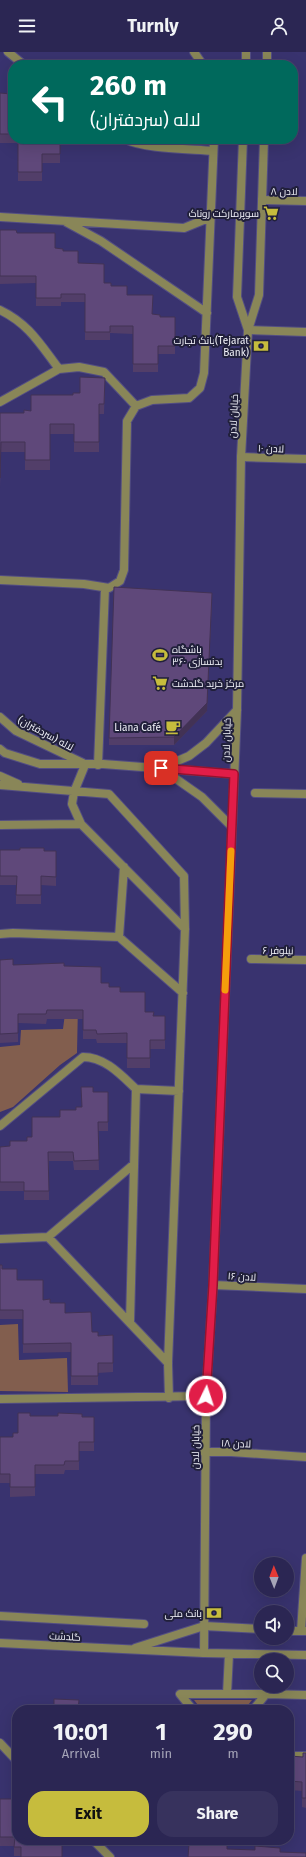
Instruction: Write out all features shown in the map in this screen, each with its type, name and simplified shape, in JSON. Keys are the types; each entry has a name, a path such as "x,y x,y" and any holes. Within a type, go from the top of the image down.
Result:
{"street":[{"path":"8,52 18,60"},
{"path":"140,144 213,151"},
{"path":"0,580 84,584 107,588 120,581 124,570 127,421 136,406 152,400 189,398 200,388 204,373 214,144"},
{"name":"خیابان لادن","path":"243,144 237,297 248,330"},
{"name":"خیابان لادن","path":"204,1653 204,1452 213,1285 237,710 241,457 248,330 259,294 264,144"},
{"name":"۸ لادن","path":"262,200 306,202"},
{"path":"0,217 184,228 211,217"},
{"path":"64,221 101,241 206,312"},
{"path":"0,310 16,318 35,336 59,369"},
{"path":"248,330 306,332"},
{"path":"0,402 59,369 79,367 104,372 136,406"},
{"name":"۱۰ لادن","path":"241,457 303,459"},
{"path":"101,764 107,588"},
{"path":"161,768 189,756 206,743 237,710"},
{"name":"لاله (سردفتران)","path":"0,716 16,731 85,765"},
{"name":"لاله (سردفتران)","path":"0,749 5,753 40,764 101,764 234,774"},
{"path":"85,765 74,792 72,804 81,824 185,928"},
{"path":"161,768 202,797 232,827"},
{"path":"0,776 22,786"},
{"path":"0,786 22,786 74,792 109,794 184,876 185,928 168,1363 169,1398"},
{"path":"255,793 306,794"},
{"path":"0,826 81,824"},
{"path":"119,937 124,867"},
{"path":"0,934 13,933 119,937 183,993"},
{"name":"۶ نیلوفر","path":"251,959 306,960"},
{"path":"0,1126 84,1057 94,1057 110,1066 136,1089 179,1091"},
{"path":"130,1322 136,1089"},
{"path":"0,1238 48,1237 134,1164"},
{"path":"48,1237 168,1363"},
{"name":"۱۶ لادن","path":"213,1285 306,1289"},
{"path":"0,1399 169,1398 206,1396"},
{"name":"۱۸ لادن","path":"204,1452 306,1457"},
{"path":"304,1631 306,1558"},
{"path":"0,1616 144,1624"},
{"path":"129,1650 204,1626 254,1629"},
{"name":"گلدشت","path":"0,1643 204,1653"},
{"path":"204,1653 306,1655"},
{"path":"227,1694 229,1654"},
{"path":"189,1705 180,1694 306,1695"},
{"path":"257,1705 266,1694"},
{"path":"0,1743 12,1756"},
{"path":"294,1756 306,1756"},
{"path":"102,1853 110,1857"}],"shaded area":[{"path":"78,1005 77,1053 60,1065 13,1107 0,1112 0,1047 20,1045 21,1030 63,1029 66,1006"},
{"path":"18,1324 19,1360 67,1358 68,1392 0,1391 0,1325"},
{"path":"194,1700 252,1700 248,1705 198,1705"}],"building":[{"path":"0,93 8,94 8,134 0,134"},
{"path":"18,144 60,144 60,154 42,154 42,172 18,172"},
{"path":"0,230 16,230 17,233 55,233 55,248 63,249 63,251 78,251 78,263 104,264 104,283 111,283 111,286 127,286 127,295 153,295 152,314 160,315 160,317 175,317 175,346 158,346 158,364 133,364 133,326 110,326 110,332 85,332 85,294 61,294 61,298 36,298 36,276 0,276"},
{"path":"80,377 105,378 104,404 99,404 99,442 74,442 74,424 50,424 50,460 25,460 25,442 1,442 0,478 0,413 24,413 24,410 31,411 31,395 73,395 73,393 80,393"},
{"name":"مرکز خرید گلدشت","path":"114,587 212,593 207,703 174,737 109,738"},
{"path":"20,848 44,848 44,851 56,851 56,877 41,876 41,895 16,895 17,876 0,876 0,850 20,850"},
{"path":"13,959 13,965 64,963 64,966 101,967 101,983 109,983 109,987 120,987 120,992 145,992 145,1012 154,1012 153,1016 165,1016 165,1040 150,1040 150,1058 127,1058 127,1033 97,1034 96,1030 83,1030 83,1010 47,1010 46,1014 18,1014 18,1033 0,1034 0,960"},
{"path":"81,1087 93,1087 93,1092 108,1092 108,1122 98,1122 99,1160 74,1161 73,1152 48,1152 49,1191 24,1191 24,1182 0,1182 0,1147 10,1146 10,1141 27,1141 27,1137 32,1137 32,1117 60,1117 60,1110 76,1110 76,1107 82,1107"},
{"path":"0,1265 2,1265 2,1269 17,1269 17,1280 43,1280 43,1300 50,1299 50,1303 65,1303 65,1313 91,1312 92,1332 98,1332 98,1336 113,1335 113,1363 98,1363 98,1376 71,1376 71,1343 23,1344 23,1310 0,1310"},
{"path":"18,1413 30,1413 30,1416 58,1416 58,1413 82,1414 82,1417 94,1417 94,1442 79,1442 79,1461 65,1461 64,1465 35,1465 35,1487 10,1487 10,1474 0,1474 0,1437 13,1437 13,1433 18,1433"},
{"path":"54,1699 79,1700 78,1705 54,1705"},
{"path":"303,1753 306,1753 306,1798 302,1798 302,1782 294,1781 294,1756 303,1757"},
{"path":"0,1799 12,1799 12,1837 0,1837"},
{"path":"14,1845 62,1845 62,1857 21,1857 21,1847 14,1847"},
{"path":"189,1845 227,1845 227,1849 255,1850 255,1846 280,1848 280,1852 306,1853 306,1857 188,1857"}],"slow traffic":[{"path":"225,990 231,851"}],"place":[{"name":"سوپرمارکت روناک","path":"271,213"},
{"name":"بانک تجارت(Tejarat Bank)","path":"261,346"},
{"name":"باشگاه بدنسازی ۳۶۰","path":"160,655"},
{"name":"مرکز خرید گلدشت","path":"160,683"},
{"name":"Liana Café","path":"173,727"},
{"name":"بانک ملی","path":"214,1613"}],"route":[{"path":"161,768 234,774 213,1285 206,1396"}]}
